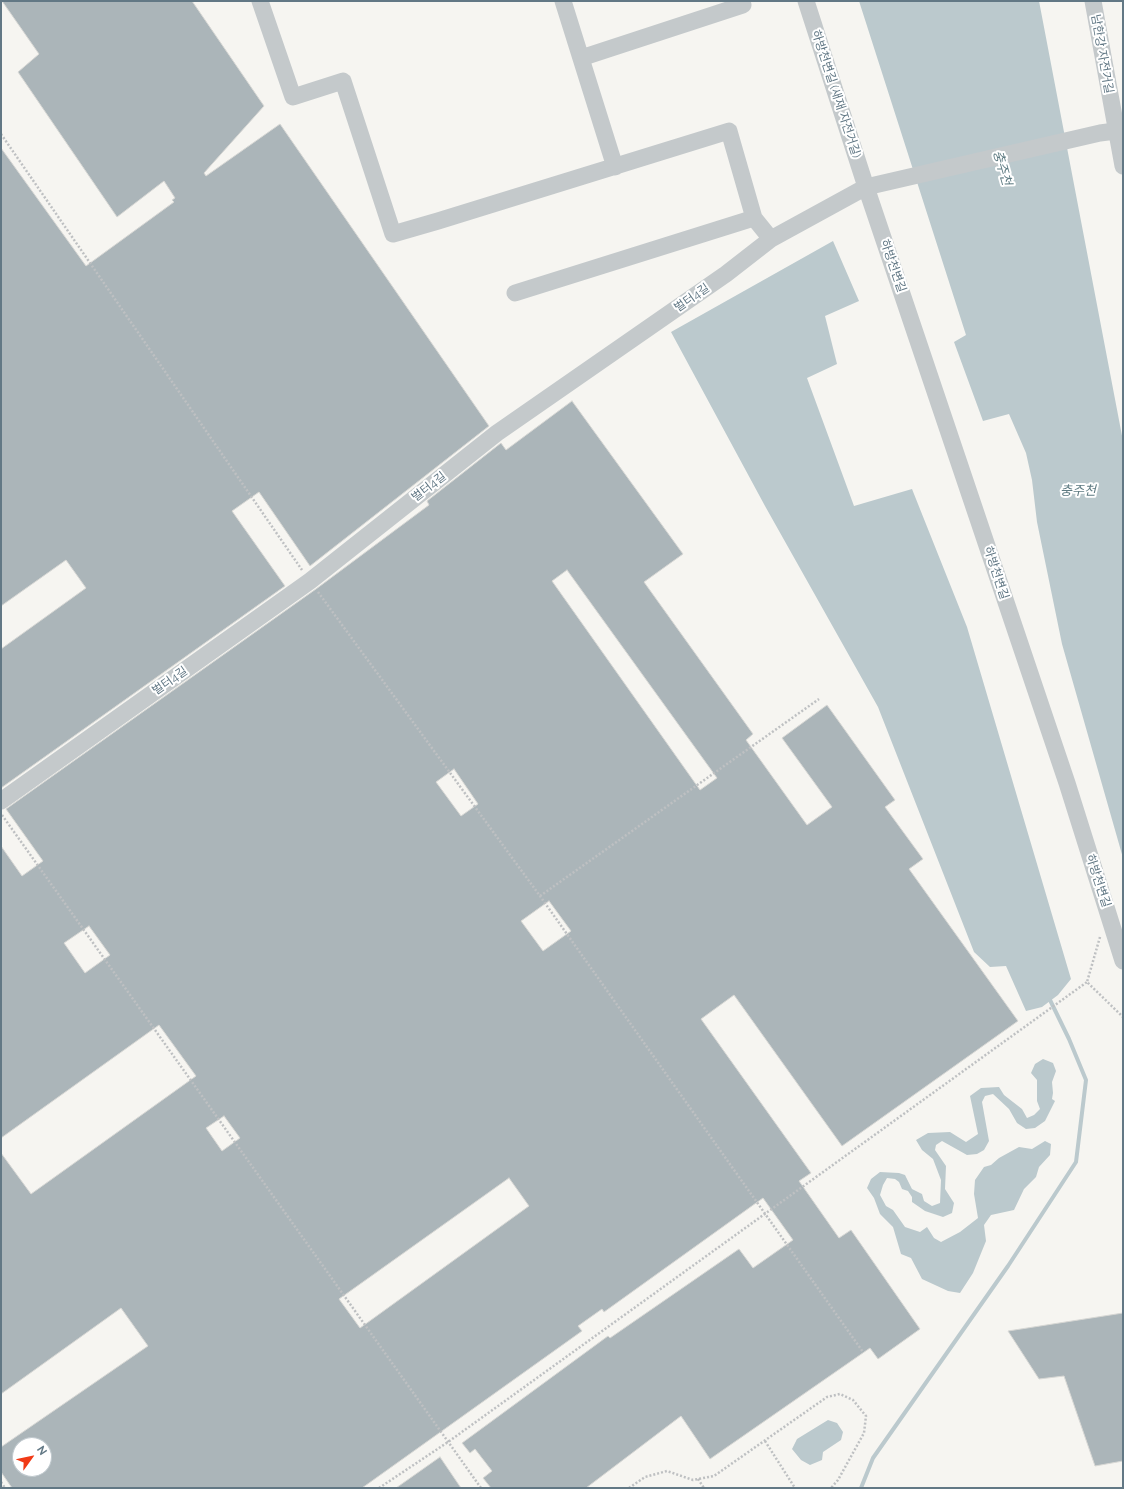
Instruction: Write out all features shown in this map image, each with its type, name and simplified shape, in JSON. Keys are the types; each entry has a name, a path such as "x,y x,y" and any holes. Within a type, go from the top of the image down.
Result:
{"street":[{"path":"260,1 293,97 344,81 393,234 729,131 754,218 771,239"},
{"path":"563,1 615,166"},
{"path":"581,58 743,5 742,1"},
{"name":"하방천변길 (새재 자전거길)","path":"806,1 866,187"},
{"name":"남한강 자전거길","path":"1093,1 1113,131 1123,166"},
{"name":"벌터4길","path":"1,801 310,581 497,433 726,274 771,239 866,187 1113,131"},
{"name":"하방천변길","path":"866,187 1066,783 1123,961"},
{"path":"515,293 754,218"}],"path":[{"path":"1,134 310,581 540,896 863,1352"},
{"path":"540,896 819,699"},
{"path":"1,813 481,1488"},
{"path":"379,1488 448,1442 1087,982 1102,931"},
{"path":"1087,982 1123,1017"},
{"path":"629,1488 645,1477 667,1471 693,1480 714,1476 827,1397 840,1394 854,1400 866,1416 864,1432 838,1480 831,1488"},
{"path":"765,1441 795,1488"},
{"path":"698,1479 704,1488"},
{"path":"1,1482 6,1488"}],"water":[{"name":"충주천","path":"859,1 1039,1 1123,441 1123,858 1062,644 1037,522 1032,480 1026,453 1009,414 983,421 954,342 966,335"},
{"path":"833,241 859,301 825,316 837,364 807,378 854,506 912,489 967,627 1071,979 1058,995 1042,1007 1026,1011 1006,966 990,967 974,952 878,707 765,506 671,332"},
{"path":"1043,1059 1053,1063 1056,1071 1052,1082 1052,1099 1055,1101 1045,1121 1035,1128 1026,1129 1017,1123 1009,1109 993,1094 985,1096 982,1102 989,1141 984,1150 977,1154 967,1155 942,1141 936,1145 935,1150 946,1166 945,1189 954,1203 952,1213 943,1217 925,1211 912,1202 912,1197 908,1191 902,1189 899,1182 895,1179 887,1178 883,1185 880,1195 886,1206 893,1210 905,1227 920,1232 927,1227 934,1238 941,1242 960,1232 978,1218 974,1194 975,1180 984,1167 991,1165 999,1158 1019,1147 1032,1149 1045,1141 1051,1144 1050,1155 1039,1167 1036,1177 1024,1189 1014,1210 991,1215 984,1225 986,1241 973,1273 960,1293 948,1291 922,1279 911,1258 901,1254 893,1227 880,1214 874,1198 867,1188 871,1179 880,1172 899,1173 905,1175 912,1189 922,1194 924,1201 932,1206 940,1203 941,1180 933,1159 922,1150 916,1140 928,1133 950,1132 966,1142 978,1134 970,1096 981,1088 999,1087 1004,1095 1022,1109 1027,1118 1034,1115 1040,1109 1037,1101 1037,1080 1031,1073 1035,1064"},
{"path":"828,1420 837,1423 843,1432 841,1440 823,1452 822,1460 810,1465 801,1460 792,1449 797,1439"}],"building":[{"path":"2,1 192,1 264,106 204,173 206,176 280,124 489,426 310,566 259,492 232,511 285,586 1,788 1,649 86,588 66,560 1,606 1,148 86,266 174,202 172,200 175,198 164,181 117,217 18,72 39,54"},
{"path":"572,401 683,554 644,582 753,734 746,740 807,825 832,807 782,738 827,705 895,800 885,807 923,859 909,869 1018,1021 842,1146 734,995 701,1019 811,1173 799,1181 839,1238 851,1230 920,1329 878,1359 870,1348 710,1459 681,1416 586,1488 491,1488 483,1478 492,1471 475,1449 470,1453 462,1443 608,1336 610,1338 739,1249 753,1268 793,1240 763,1198 604,1312 602,1309 578,1326 582,1331 362,1488 12,1488 1,1472 1,1447 12,1439 12,1477 52,1477 52,1437 16,1437 148,1346 121,1308 1,1394 1,1153 31,1194 196,1076 159,1025 1,1138 1,846 22,876 43,861 6,809 316,589 429,505 427,501 501,443 506,450","holes":["567,570 717,778 700,790 552,581","454,769 478,804 461,816 436,782","549,901 571,931 543,951 521,921","89,926 110,955 85,973 64,943","224,1116 240,1138 222,1151 206,1128","509,1178 529,1206 360,1328 339,1299"]},
{"path":"1123,1313 1123,1461 1095,1466 1064,1376 1039,1379 1008,1331"},
{"path":"440,1457 461,1488 396,1488"}],"waterway":[{"path":"861,1488 873,1458 1008,1266 1076,1162 1086,1080 1069,1039 1050,1000"}]}
